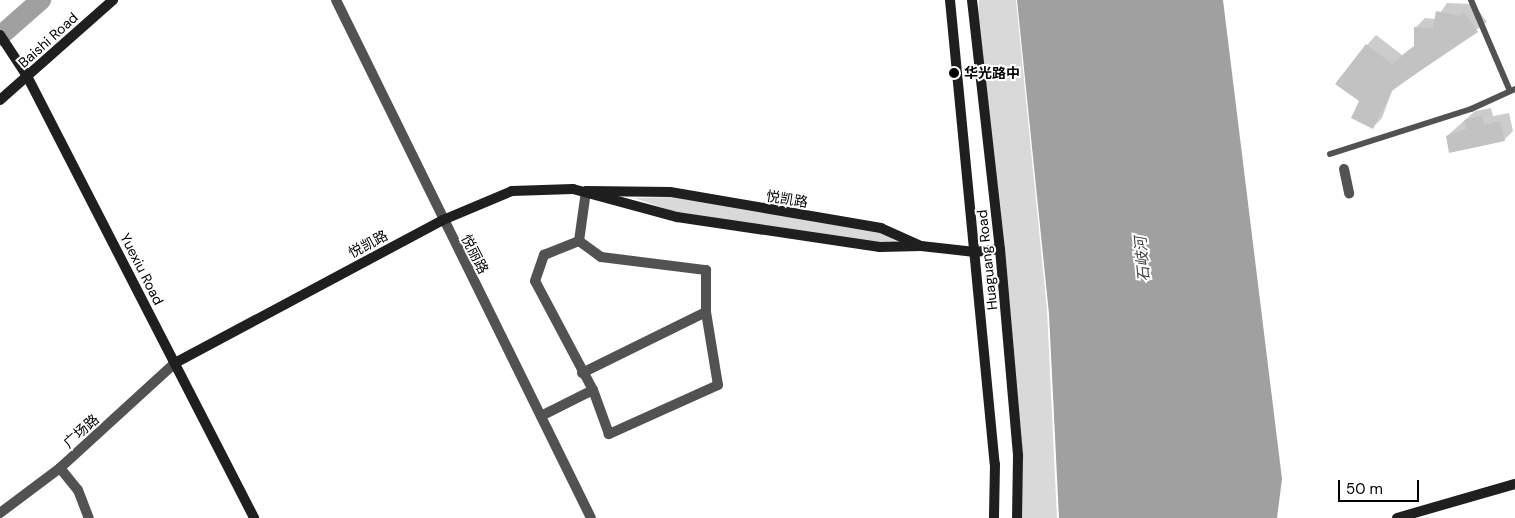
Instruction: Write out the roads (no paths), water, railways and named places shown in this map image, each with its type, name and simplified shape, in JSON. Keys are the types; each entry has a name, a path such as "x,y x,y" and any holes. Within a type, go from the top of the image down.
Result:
{"main road":[{"name":"Baishi Road","path":"0,100 113,0"},
{"name":"Huaguang Road","path":"950,0 995,464 994,518"},
{"name":"Huaguang Road","path":"972,0 1000,249 1018,456 1017,518"},
{"name":"Yuexiu Road","path":"0,35 27,76 254,518"},
{"name":"悦凯路","path":"175,363 443,220 512,191 670,192 880,228 921,246"},
{"name":"悦凯路","path":"586,191 677,217 880,247 921,246 975,252 1000,249"},
{"path":"1397,518 1515,484"}],"street":[{"name":"悦丽路","path":"336,0 591,518"},
{"path":"1344,169 1349,193"},
{"path":"580,240 586,191"},
{"path":"580,240 601,257 706,270 706,312 718,385 610,434 593,390 582,373 535,280 544,255 580,240"},
{"path":"582,373 706,312"},
{"name":"广场路","path":"0,513 60,468 175,363"},
{"path":"541,416 593,390"},
{"path":"60,468 78,490 89,518"}],"lane":[{"path":"1330,154 1472,109 1513,90 1471,0"}],"water":[{"name":"石岐河","path":"1017,0 1223,0 1282,479 1277,518 1059,518 1049,314"}],"waterway":[{"path":"0,36 41,0"}],"place":[{"name":"华光路中","path":"954,73"}]}
